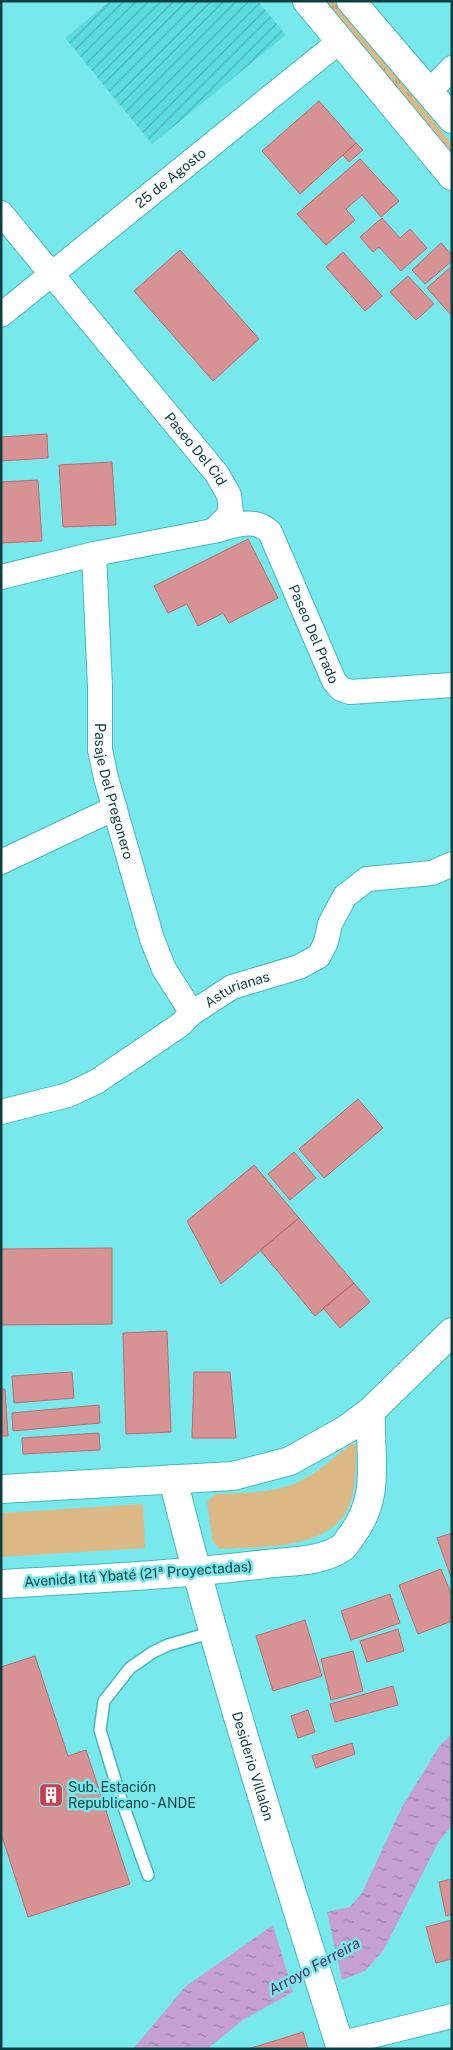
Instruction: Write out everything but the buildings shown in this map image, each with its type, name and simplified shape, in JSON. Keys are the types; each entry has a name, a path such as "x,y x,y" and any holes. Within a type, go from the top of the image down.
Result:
{"main road":[{"path":"307,1 452,176"},
{"path":"351,1 452,120"},
{"path":"1,1489 233,1476 290,1460 327,1441 371,1411 452,1332"},
{"name":"Avenida Itá Ybaté (21ª Proyectadas)","path":"1,1584 196,1573 321,1557 343,1547 357,1528 368,1508 373,1473 369,1438 371,1411"},
{"name":"Desiderio Villalón","path":"173,1479 196,1573 213,1632 297,1911 340,2046"}],"street":[{"name":"25 de Agosto","path":"1,315 340,41"},
{"path":"428,92 452,68"},
{"path":"1,213 52,273"},
{"name":"Paseo Del Cid","path":"52,273 217,474 229,496 231,513 212,531"},
{"name":"Paseo Del Prado","path":"212,531 252,522 264,526 270,532 334,681 341,688 350,692 452,685"},
{"path":"1,577 94,554 212,531"},
{"name":"Pasaje Del Pregonero","path":"94,554 100,687 100,750 152,939 164,969 192,1013"},
{"path":"1,862 115,808"},
{"name":"Asturianas","path":"1,1112 68,1095 96,1082 180,1026 192,1013 232,987 298,967 319,956 326,942 330,924 345,896 367,879 432,873 452,864"},
{"path":"340,2046 452,2016"}],"lane":[{"path":"148,1875 118,1793 100,1730 104,1701 130,1668 153,1652 168,1645 213,1632"}],"shaded area":[{"path":"110,1 258,1 286,35 152,144 65,38"}],"green space":[{"path":"323,1 334,1 452,144 452,157"},
{"path":"356,1444 355,1476 351,1501 338,1522 325,1532 292,1544 273,1546 220,1549 213,1542 207,1502 215,1494 261,1491 297,1483 313,1474 350,1445"},
{"path":"143,1504 145,1548 1,1557 1,1513"}],"water":[{"path":"452,1734 452,1825 438,1843 383,1951 365,1971 342,1980 327,1912 350,1907 362,1893 402,1807 440,1745"},
{"path":"273,1925 293,1992 243,2020 207,2049 133,2049 185,1987"}],"waterway":[{"name":"Arroyo Ferreira","path":"281,1985 347,1951"}],"place":[{"name":"Sub. Estación Republicano - ANDE","path":"51,1795"}]}
